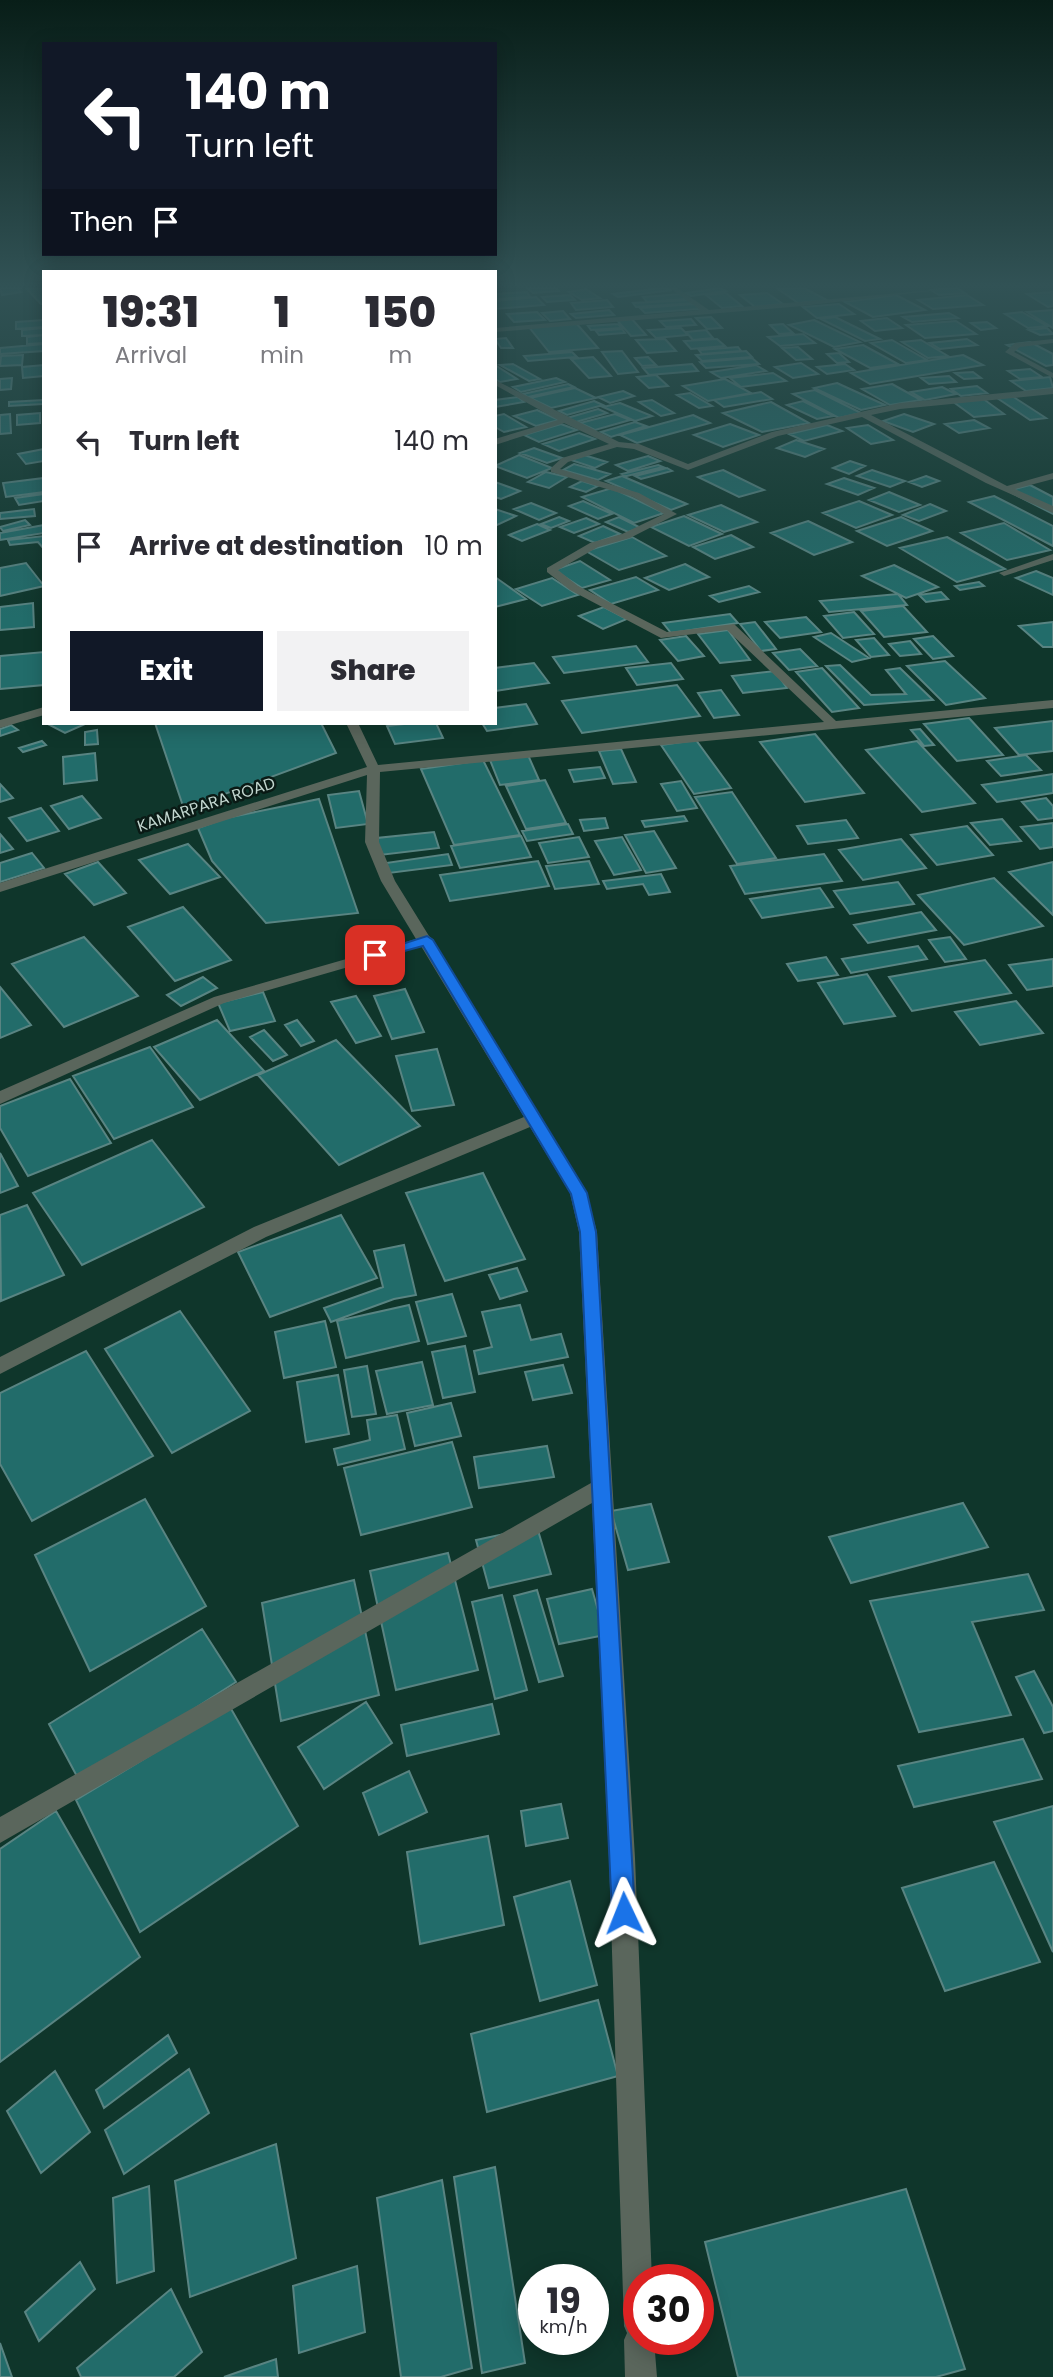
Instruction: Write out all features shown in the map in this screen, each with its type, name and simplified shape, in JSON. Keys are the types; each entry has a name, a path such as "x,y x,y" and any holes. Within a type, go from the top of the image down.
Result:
{"street":[{"path":"526,399 617,443 636,446 688,467 775,434 900,406 972,399"},
{"path":"865,415 1005,489 1053,510"},
{"path":"497,441 565,420"},
{"path":"617,443 565,460 554,470 636,495 672,514 626,536 594,545 551,570 574,588 665,636 730,626 835,727"},
{"path":"1005,489 1053,476"},
{"path":"1004,573 1053,557"},
{"name":"KAMARPARA ROAD","path":"0,888 374,769 835,727 1053,704"},
{"path":"0,724 42,712"},
{"path":"353,725 374,769 372,842 388,881 427,940 531,1119 579,1193 588,1232 622,1858 637,2264"},
{"path":"0,1098 219,1000 427,940"},
{"path":"0,1366 260,1232 531,1119"},
{"path":"0,1831 602,1488"},
{"path":"640,2355 641,2377"}],"building":[{"path":"520,399 524,402 497,407 497,400"},
{"path":"532,399 592,399 551,408"},
{"path":"602,399 624,399 610,403"},
{"path":"684,399 700,399 712,406 699,408"},
{"path":"720,399 772,399 724,407 714,400"},
{"path":"802,399 833,399 861,413 839,418"},
{"path":"837,399 872,399 885,405 861,410"},
{"path":"879,399 921,400 890,405"},
{"path":"983,399 1004,414 974,417 952,401"},
{"path":"998,399 1017,399 1046,418 1030,420"},
{"path":"42,400 42,404 9,406 9,402"},
{"path":"652,400 674,413 661,416 639,402"},
{"path":"594,401 603,405 567,415 559,411"},
{"path":"803,401 833,416 817,419 787,405"},
{"path":"771,402 809,423 762,432 723,413"},
{"path":"620,403 652,416 635,421 603,407"},
{"path":"598,409 607,413 576,422 567,418"},
{"path":"537,410 559,420 536,426 514,416"},
{"path":"40,413 40,423 17,425 17,415"},
{"path":"10,414 11,433 0,434 0,415"},
{"path":"504,414 526,427 504,432 497,428 497,416"},
{"path":"615,414 630,420 595,430 580,423"},
{"path":"904,414 934,424 913,432 883,421"},
{"path":"693,415 710,423 637,443 620,435"},
{"path":"974,420 989,428 959,433 945,424"},
{"path":"635,422 646,426 611,437 601,432"},
{"path":"561,424 577,430 539,442 524,435"},
{"path":"730,424 759,435 723,447 694,435"},
{"path":"827,425 842,431 804,441 789,434"},
{"path":"868,425 893,440 871,444 847,428"},
{"path":"579,433 595,439 559,451 543,444"},
{"path":"796,440 824,449 805,457 777,448"},
{"path":"534,448 562,458 547,463 520,453"},
{"path":"42,449 42,461 26,464 18,454"},
{"path":"519,455 552,468 527,478 497,465"},
{"path":"584,455 607,462 595,468 571,460"},
{"path":"648,456 660,461 628,471 616,465"},
{"path":"850,461 865,466 849,474 833,468"},
{"path":"574,464 610,474 598,480 563,470"},
{"path":"658,465 663,467 627,476 622,474"},
{"path":"667,468 672,471 641,479 635,476"},
{"path":"723,470 764,490 739,497 698,477"},
{"path":"872,470 905,481 890,487 857,476"},
{"path":"546,472 567,477 549,488 528,482"},
{"path":"622,476 687,504 671,510 606,481"},
{"path":"926,476 939,481 922,487 909,482"},
{"path":"42,478 42,492 6,497 3,483"},
{"path":"844,478 874,488 858,495 827,484"},
{"path":"582,481 598,486 586,492 570,487"},
{"path":"497,483 520,491 501,499 497,498"},
{"path":"1030,485 1053,497 1053,514 1008,491"},
{"path":"612,488 664,513 634,523 582,497"},
{"path":"889,492 920,505 899,512 869,500"},
{"path":"42,494 42,501 19,505 15,498"},
{"path":"994,496 1053,526 1053,546 969,502"},
{"path":"583,501 612,514 598,519 569,506"},
{"path":"859,501 892,515 856,528 823,513"},
{"path":"531,503 556,513 539,520 514,509"},
{"path":"930,504 946,511 919,521 903,515"},
{"path":"721,505 757,522 724,532 688,515"},
{"path":"34,509 35,516 0,519 0,513"},
{"path":"497,510 516,516 497,525"},
{"path":"684,516 722,534 689,546 651,527"},
{"path":"559,517 569,521 551,528 541,524"},
{"path":"619,517 641,528 628,532 606,522"},
{"path":"901,517 932,531 887,546 857,531"},
{"path":"586,518 599,524 574,533 560,527"},
{"path":"25,520 30,525 3,531 0,527"},
{"path":"808,521 852,542 814,555 771,533"},
{"path":"1004,523 1050,550 1007,560 961,533"},
{"path":"537,524 550,530 522,541 509,535"},
{"path":"42,525 42,533 0,540 0,533"},
{"path":"603,526 620,534 595,543 579,536"},
{"path":"731,535 753,547 715,559 693,547"},
{"path":"42,536 42,547 38,542 10,545 8,540"},
{"path":"632,537 666,556 619,570 586,551"},
{"path":"947,537 1005,569 957,582 900,548"},
{"path":"580,561 610,580 582,588 554,570"},
{"path":"26,563 42,586 0,596 0,568"},
{"path":"685,564 709,577 669,590 645,578"},
{"path":"894,565 938,587 906,598 862,576"},
{"path":"1036,571 1053,578 1053,595 1016,578"},
{"path":"636,577 658,590 611,604 590,590"},
{"path":"497,578 526,599 497,606"},
{"path":"552,578 578,595 542,606 516,589"},
{"path":"979,582 984,586 960,590 955,586"},
{"path":"749,586 759,592 719,602 710,596"},
{"path":"941,592 948,599 926,602 919,595"},
{"path":"898,594 907,605 829,612 820,601"},
{"path":"33,603 34,627 0,630 0,607"},
{"path":"903,606 927,632 884,637 861,611"},
{"path":"604,607 627,619 603,629 579,616"},
{"path":"854,612 874,634 843,638 824,616"},
{"path":"730,614 738,623 671,633 663,623"},
{"path":"806,617 821,632 780,638 765,622"},
{"path":"755,622 776,649 761,651 740,624"},
{"path":"1053,622 1053,647 1043,647 1019,626"},
{"path":"728,630 750,660 720,663 698,634"},
{"path":"831,633 869,658 852,662 814,637"},
{"path":"686,636 704,656 678,661 660,640"},
{"path":"933,636 953,656 933,659 914,639"},
{"path":"874,638 889,655 871,657 856,640"},
{"path":"910,641 921,654 900,656 889,644"},
{"path":"636,646 648,662 564,673 553,657"},
{"path":"800,649 817,666 789,670 773,653"},
{"path":"42,652 42,685 0,689 0,656"},
{"path":"945,661 985,698 946,705 907,666"},
{"path":"534,663 549,683 497,691 497,668"},
{"path":"671,663 683,679 637,685 626,668"},
{"path":"840,665 871,695 906,694 886,670 900,668 933,700 864,705 826,666"},
{"path":"822,668 859,708 832,712 796,672"},
{"path":"775,671 787,688 743,693 732,676"},
{"path":"677,685 700,716 582,733 562,701"},
{"path":"721,690 739,715 714,718 698,693"},
{"path":"526,704 537,724 487,731 483,725 497,725 497,708"},
{"path":"969,718 1003,755 957,761 924,724"},
{"path":"1053,721 1053,751 1019,755 995,728"},
{"path":"11,725 18,730 0,736 0,729"},
{"path":"50,725 83,725 65,733"},
{"path":"156,725 322,725 336,753 184,809"},
{"path":"437,725 443,738 395,744 387,726"},
{"path":"920,729 934,745 924,746 911,730"},
{"path":"97,730 98,744 85,745 85,732"},
{"path":"815,734 864,793 805,802 760,742"},
{"path":"696,740 731,788 694,794 661,745"},
{"path":"42,741 46,745 23,752 19,748"},
{"path":"917,741 975,803 922,812 866,750"},
{"path":"621,749 636,782 613,784 599,751"},
{"path":"95,753 97,780 64,784 63,757"},
{"path":"528,755 539,780 500,785 490,760"},
{"path":"1026,755 1041,770 1001,776 987,761"},
{"path":"483,760 520,835 454,845 421,769"},
{"path":"600,767 605,778 574,782 569,770"},
{"path":"1053,774 1053,793 997,802 982,785"},
{"path":"545,780 566,823 526,829 506,786"},
{"path":"681,781 697,808 677,811 661,784"},
{"path":"0,784 13,798 0,802"},
{"path":"359,791 368,824 336,828 328,795"},
{"path":"732,792 776,858 737,864 695,797"},
{"path":"82,796 101,818 69,829 51,806"},
{"path":"1046,798 1053,806 1053,818 1038,820 1022,802"},
{"path":"319,799 358,913 266,923 212,861 198,828 226,818"},
{"path":"41,808 59,831 27,841 9,818"},
{"path":"684,816 687,821 645,827 642,821"},
{"path":"605,818 608,828 584,831 580,820"},
{"path":"1002,819 1021,841 990,845 971,823"},
{"path":"846,820 858,838 808,844 797,826"},
{"path":"1053,823 1053,847 1040,849 1021,827"},
{"path":"568,824 573,834 527,841 522,831"},
{"path":"967,826 993,855 937,865 911,835"},
{"path":"654,831 676,868 646,873 625,835"},
{"path":"434,832 439,848 380,855 377,838"},
{"path":"0,834 13,849 0,853"},
{"path":"521,836 531,857 460,868 451,846"},
{"path":"579,837 589,857 548,863 539,843"},
{"path":"622,837 641,870 614,875 595,841"},
{"path":"901,839 926,868 863,880 839,850"},
{"path":"188,844 220,877 170,894 139,860"},
{"path":"32,853 44,868 0,882 0,863"},
{"path":"448,854 452,865 389,873 386,863"},
{"path":"824,854 842,881 745,894 730,866"},
{"path":"538,861 549,886 450,901 440,875"},
{"path":"589,861 599,884 555,889 546,866"},
{"path":"98,862 126,893 94,905 65,874"},
{"path":"1053,862 1053,915 1009,872"},
{"path":"661,874 670,892 649,895 643,884 607,889 603,881"},
{"path":"994,878 1043,926 964,945 918,895"},
{"path":"898,882 914,904 850,914 834,891"},
{"path":"820,888 833,907 762,918 750,899"},
{"path":"183,907 231,960 175,981 128,927"},
{"path":"921,912 936,930 868,943 854,925"},
{"path":"84,937 138,996 64,1027 12,964"},
{"path":"950,937 966,959 945,962 929,940"},
{"path":"918,946 927,959 851,973 842,959"},
{"path":"826,957 838,975 798,981 787,964"},
{"path":"1053,959 1053,986 1027,990 1009,965"},
{"path":"985,960 1011,993 912,1011 889,977"},
{"path":"867,974 895,1016 844,1024 818,983"},
{"path":"203,977 217,988 181,1006 167,995"},
{"path":"0,987 31,1025 0,1038"},
{"path":"405,989 424,1032 392,1039 374,996"},
{"path":"263,992 275,1021 230,1031 218,1003"},
{"path":"356,996 381,1036 356,1043 331,1002"},
{"path":"1016,1001 1043,1033 980,1045 955,1012"},
{"path":"217,1020 264,1071 200,1100 154,1047"},
{"path":"297,1020 314,1041 301,1046 285,1025"},
{"path":"264,1030 287,1055 273,1061 250,1037"},
{"path":"336,1040 420,1126 339,1165 258,1075"},
{"path":"150,1047 193,1107 114,1139 73,1076"},
{"path":"437,1049 454,1105 412,1111 396,1056"},
{"path":"70,1079 111,1143 28,1176 0,1128 0,1106"},
{"path":"152,1140 204,1207 82,1265 33,1193"},
{"path":"0,1153 18,1186 0,1193"},
{"path":"483,1173 525,1259 445,1281 406,1193"},
{"path":"27,1205 64,1275 1,1301 0,1215"},
{"path":"341,1215 377,1278 270,1317 238,1252"},
{"path":"404,1245 416,1295 394,1299 331,1322 324,1308 383,1287 374,1251"},
{"path":"517,1268 527,1291 500,1299 489,1275"},
{"path":"452,1294 466,1336 428,1344 416,1302"},
{"path":"409,1305 419,1341 346,1358 337,1321"},
{"path":"520,1305 531,1340 561,1334 568,1357 479,1374 474,1351 492,1347 482,1312"},
{"path":"180,1311 250,1411 172,1453 105,1349"},
{"path":"325,1321 336,1367 284,1378 275,1332"},
{"path":"465,1346 475,1392 443,1398 432,1352"},
{"path":"86,1351 153,1456 32,1521 0,1464 0,1393"},
{"path":"422,1362 433,1405 387,1414 376,1371"},
{"path":"563,1365 572,1393 533,1400 525,1372"},
{"path":"367,1366 376,1414 352,1417 344,1370"},
{"path":"338,1375 349,1434 306,1442 297,1382"},
{"path":"451,1403 461,1436 415,1446 407,1413"},
{"path":"397,1415 405,1449 338,1465 334,1449 370,1440 367,1420"},
{"path":"452,1442 472,1507 361,1535 344,1468"},
{"path":"547,1446 554,1477 479,1488 474,1457"},
{"path":"145,1499 206,1606 90,1671 35,1555"},
{"path":"963,1503 988,1547 851,1583 829,1537"},
{"path":"651,1504 669,1562 628,1570 611,1511"},
{"path":"537,1527 551,1574 489,1588 476,1540"},
{"path":"448,1553 478,1670 396,1690 370,1571"},
{"path":"1028,1574 1044,1610 972,1622 1011,1715 919,1732 870,1601"},
{"path":"354,1580 379,1695 281,1721 262,1603"},
{"path":"592,1589 605,1635 559,1644 547,1599"},
{"path":"537,1590 563,1676 539,1682 514,1596"},
{"path":"502,1595 527,1690 495,1699 472,1602"},
{"path":"202,1629 236,1682 80,1782 49,1724"},
{"path":"1034,1671 1053,1707 1053,1731 1044,1733 1016,1677"},
{"path":"366,1702 392,1743 324,1789 298,1747"},
{"path":"492,1704 499,1734 407,1756 401,1725"},
{"path":"230,1707 298,1826 140,1932 76,1800"},
{"path":"1023,1739 1042,1779 914,1807 898,1766"},
{"path":"409,1771 427,1812 379,1835 363,1793"},
{"path":"561,1804 568,1838 526,1846 521,1811"},
{"path":"1053,1806 1053,1952 994,1822"},
{"path":"56,1811 140,1957 0,2062 0,1849"},
{"path":"488,1836 504,1925 420,1944 407,1852"},
{"path":"994,1862 1040,1962 945,1991 902,1888"},
{"path":"570,1881 597,1985 540,2001 514,1897"},
{"path":"598,2000 618,2076 487,2112 471,2034"},
{"path":"168,2035 177,2053 104,2108 96,2090"},
{"path":"189,2069 209,2113 124,2174 105,2130"},
{"path":"55,2071 90,2132 41,2173 7,2111"},
{"path":"276,2144 296,2258 190,2297 175,2181"},
{"path":"495,2167 518,2317 518,2355 524,2355 525,2363 482,2373 454,2177"},
{"path":"442,2180 472,2368 441,2377 401,2377 377,2198"},
{"path":"149,2186 154,2271 117,2283 113,2198"},
{"path":"906,2189 965,2369 936,2377 738,2377 714,2279 714,2264 710,2264 705,2242"},
{"path":"80,2262 95,2289 39,2341 25,2312"},
{"path":"357,2266 365,2332 299,2353 293,2286"},
{"path":"171,2289 202,2352 174,2377 81,2377 77,2368"},
{"path":"0,2343 12,2377 0,2377"},
{"path":"276,2359 278,2377 224,2377"}],"route":[{"path":"375,955 427,940 531,1119 579,1193 588,1232 624,1913"}]}
